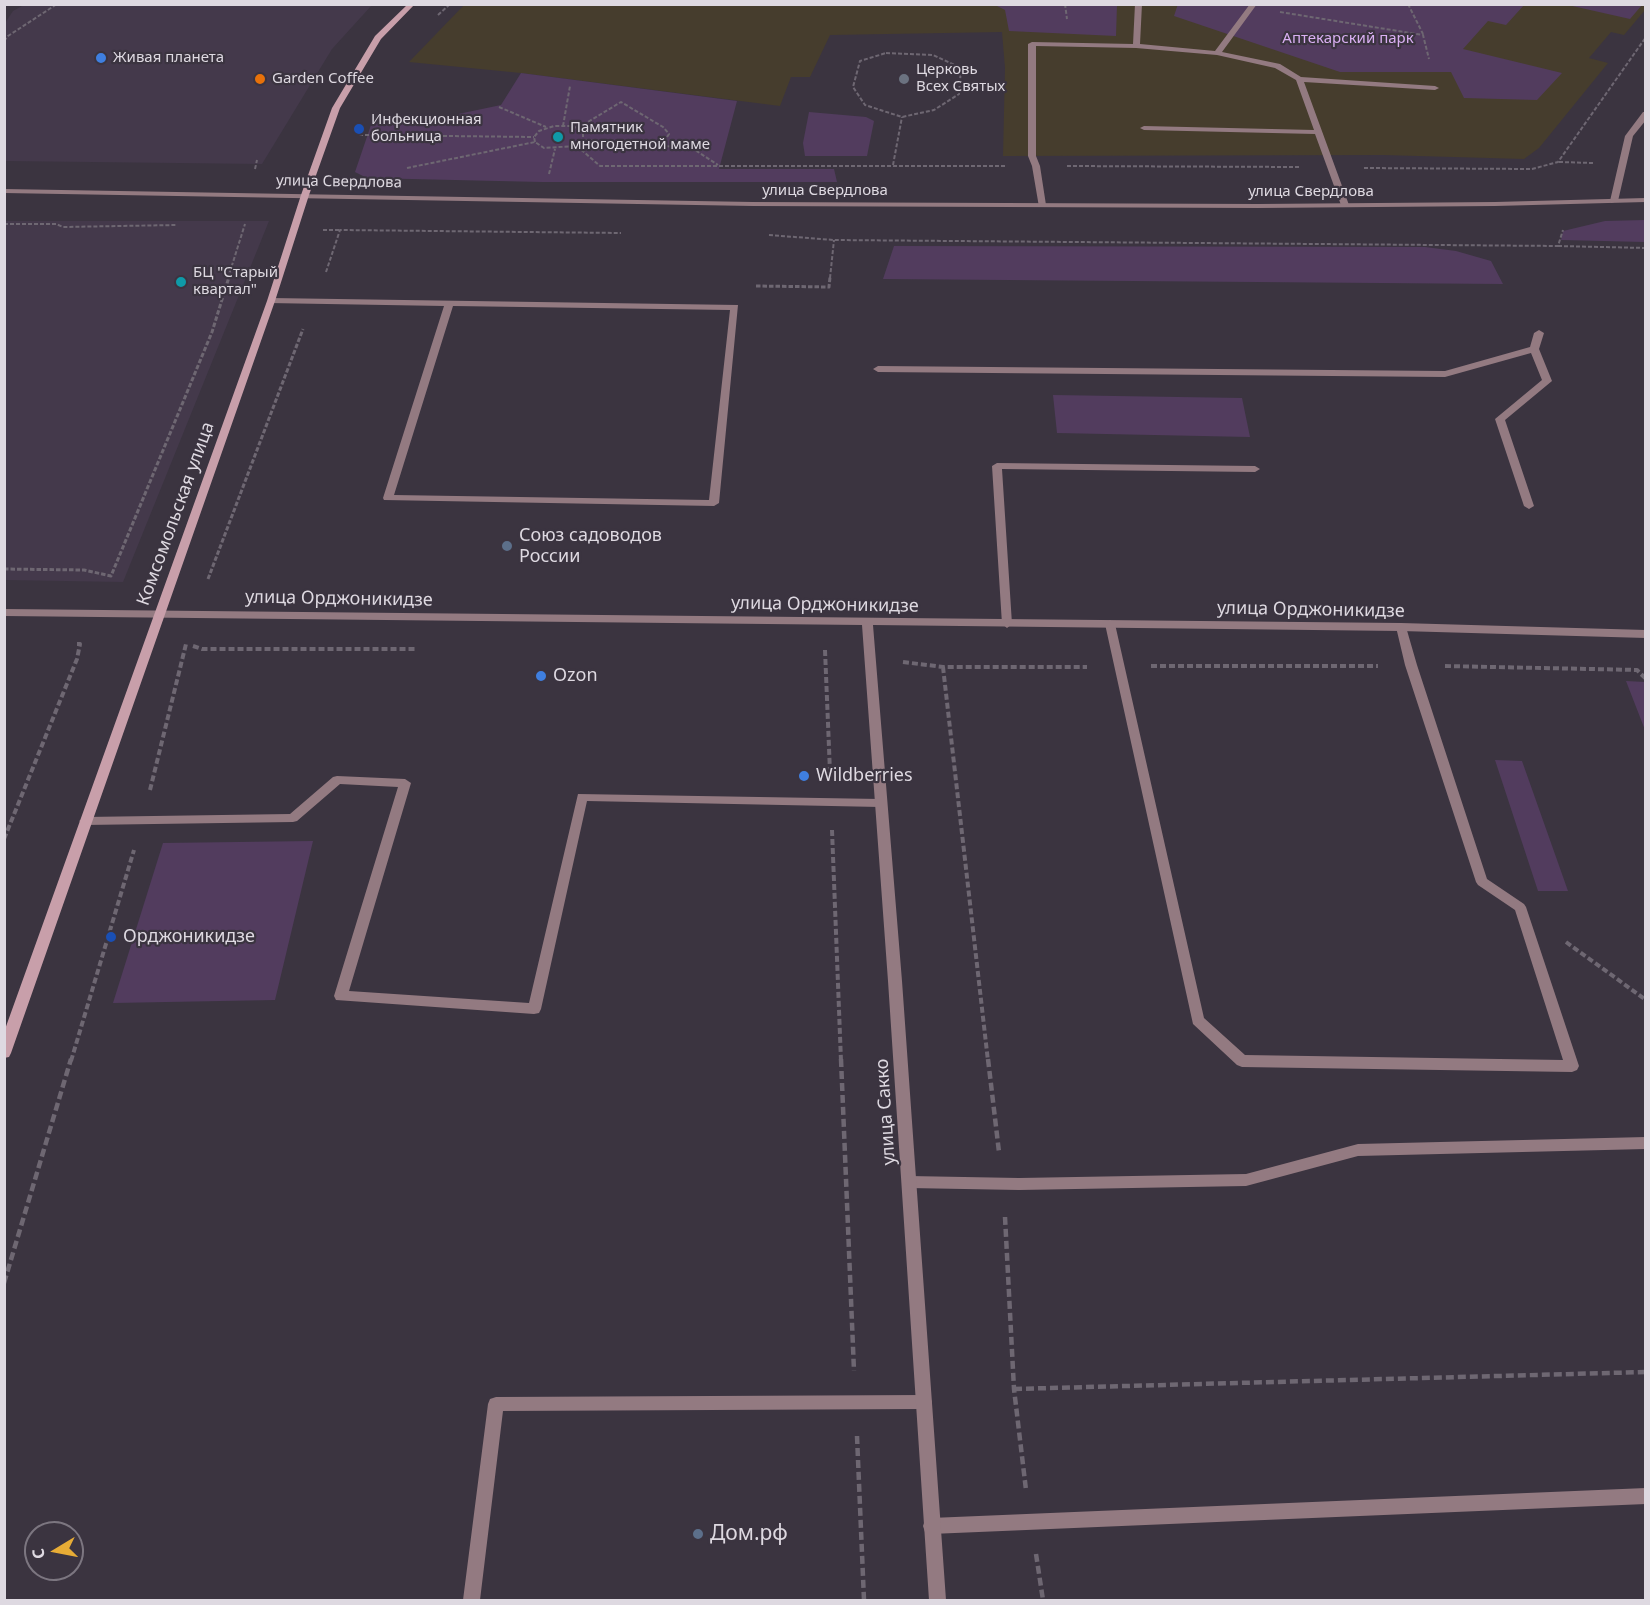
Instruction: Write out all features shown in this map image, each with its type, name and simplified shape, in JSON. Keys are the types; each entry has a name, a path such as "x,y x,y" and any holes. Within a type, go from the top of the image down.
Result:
{"main road":[{"name":"Комсомольская улица","path":"4,1053 271,301 336,108 378,38 412,4"}],"street":[{"path":"1136,46 1139,4"},
{"path":"1217,53 1252,6"},
{"path":"1042,205 1036,166 1032,156 1032,44 1136,46 1217,53 1276,66 1299,79 1435,88"},
{"path":"1299,79 1345,205"},
{"path":"1614,201 1629,136 1646,114"},
{"path":"1144,128 1318,132"},
{"name":"улица Свердлова","path":"4,191 741,204 1345,205 1646,200"},
{"path":"271,301 314,302 449,303 735,307 714,503 388,498 449,303"},
{"path":"1528,506 1500,419 1547,381 1534,349 1539,333"},
{"path":"878,369 1445,374 1534,349"},
{"path":"1007,624 997,466 1255,469"},
{"name":"улица Орджоникидзе","path":"4,612 1401,627 1646,634"},
{"name":"улица Сакко","path":"867,622 895,981 937,1600"},
{"path":"1110,624 1198,1020 1242,1061 1572,1066 1520,908 1482,882 1411,665 1401,627"},
{"path":"85,821 293,818 337,780 405,783 341,996 534,1010 582,797 880,803"},
{"path":"909,1182 1246,1180 1358,1150 1646,1143"},
{"path":"471,1600 496,1404 924,1402"},
{"path":"931,1526 1646,1496"}],"path":[{"path":"4,41 8,36 57,4"},
{"path":"433,21 450,4"},
{"path":"1408,4 1423,35 1435,88"},
{"path":"1252,6 1423,35"},
{"path":"886,53 933,55 961,68 959,94 934,110 902,117 865,105 853,87 860,61 886,53"},
{"path":"563,126 570,86"},
{"path":"359,135 534,136 547,128 563,126 578,128 621,102 663,127 669,134 662,146"},
{"path":"499,107 547,128"},
{"path":"893,165 902,117"},
{"path":"357,144 362,127"},
{"path":"578,128 584,140"},
{"path":"534,136 535,142"},
{"path":"403,169 535,142 544,148 555,148 577,146 584,140 692,148 719,165"},
{"path":"577,146 600,166 849,165"},
{"path":"548,176 555,148"},
{"path":"1532,170 1553,202 1564,225 1558,246"},
{"path":"4,224 63,227 177,225"},
{"path":"4,569 84,570 111,576 213,332 246,224 234,224"},
{"path":"340,230 632,233"},
{"path":"761,234 834,240 1646,248"},
{"path":"208,579 314,302"},
{"path":"4,839 77,659 80,644"},
{"path":"4,1283 143,820 186,644 202,649 418,649"},
{"path":"864,1600 825,650 943,667 1411,665 1646,671"},
{"path":"943,667 1003,1183 1014,1389 1030,1521 1044,1600"},
{"path":"1638,670 1646,679"},
{"path":"1564,940 1646,1000"},
{"path":"1014,1389 1646,1372"}],"shaded area":[{"path":"465,4 1646,5 1645,10 1624,35 1611,32 1589,58 1608,63 1539,148 1524,159 1383,155 1003,156 1005,68 1002,32 830,35 810,77 791,77 780,106 521,73 409,62"},
{"path":"24,5 372,5 332,49 262,164 5,161 5,23 13,11"},
{"path":"5,221 269,221 123,582 5,580"}],"green space":[{"name":"Аптекарский парк","path":"1178,4 1524,5 1506,25 1488,21 1463,49 1562,73 1537,100 1464,98 1451,72 1340,72 1174,16"},
{"path":"995,5 1117,5 1116,36 1009,31 1005,10"},
{"path":"1568,5 1642,5 1630,19"},
{"path":"521,73 737,101 719,169 834,169 837,182 542,182 367,178 355,172 372,122 425,121 501,105"},
{"path":"809,112 866,117 874,121 867,156 805,156 803,143"},
{"path":"1645,220 1645,242 1561,240 1563,231 1605,221"},
{"path":"894,246 1425,247 1456,251 1491,261 1503,284 883,279"},
{"path":"1053,395 1242,398 1250,437 1057,433"},
{"path":"1626,681 1645,682 1645,730"},
{"path":"1495,760 1522,761 1568,891 1538,891"},
{"path":"313,841 275,1000 113,1003 163,843"}],"place":[{"name":"Живая планета","path":"101,58"},
{"name":"Garden Coffee","path":"260,79"},
{"name":"Церковь Всех Святых","path":"904,79"},
{"name":"Инфекционная больница","path":"359,129"},
{"name":"Памятник многодетной маме","path":"558,137"},
{"name":"БЦ \"Старый квартал\"","path":"181,282"},
{"name":"Союз садоводов России","path":"507,546"},
{"name":"Ozon","path":"541,676"},
{"name":"Wildberries","path":"804,776"},
{"name":"Орджоникидзе","path":"111,937"},
{"name":"Дом.рф","path":"698,1534"}]}
